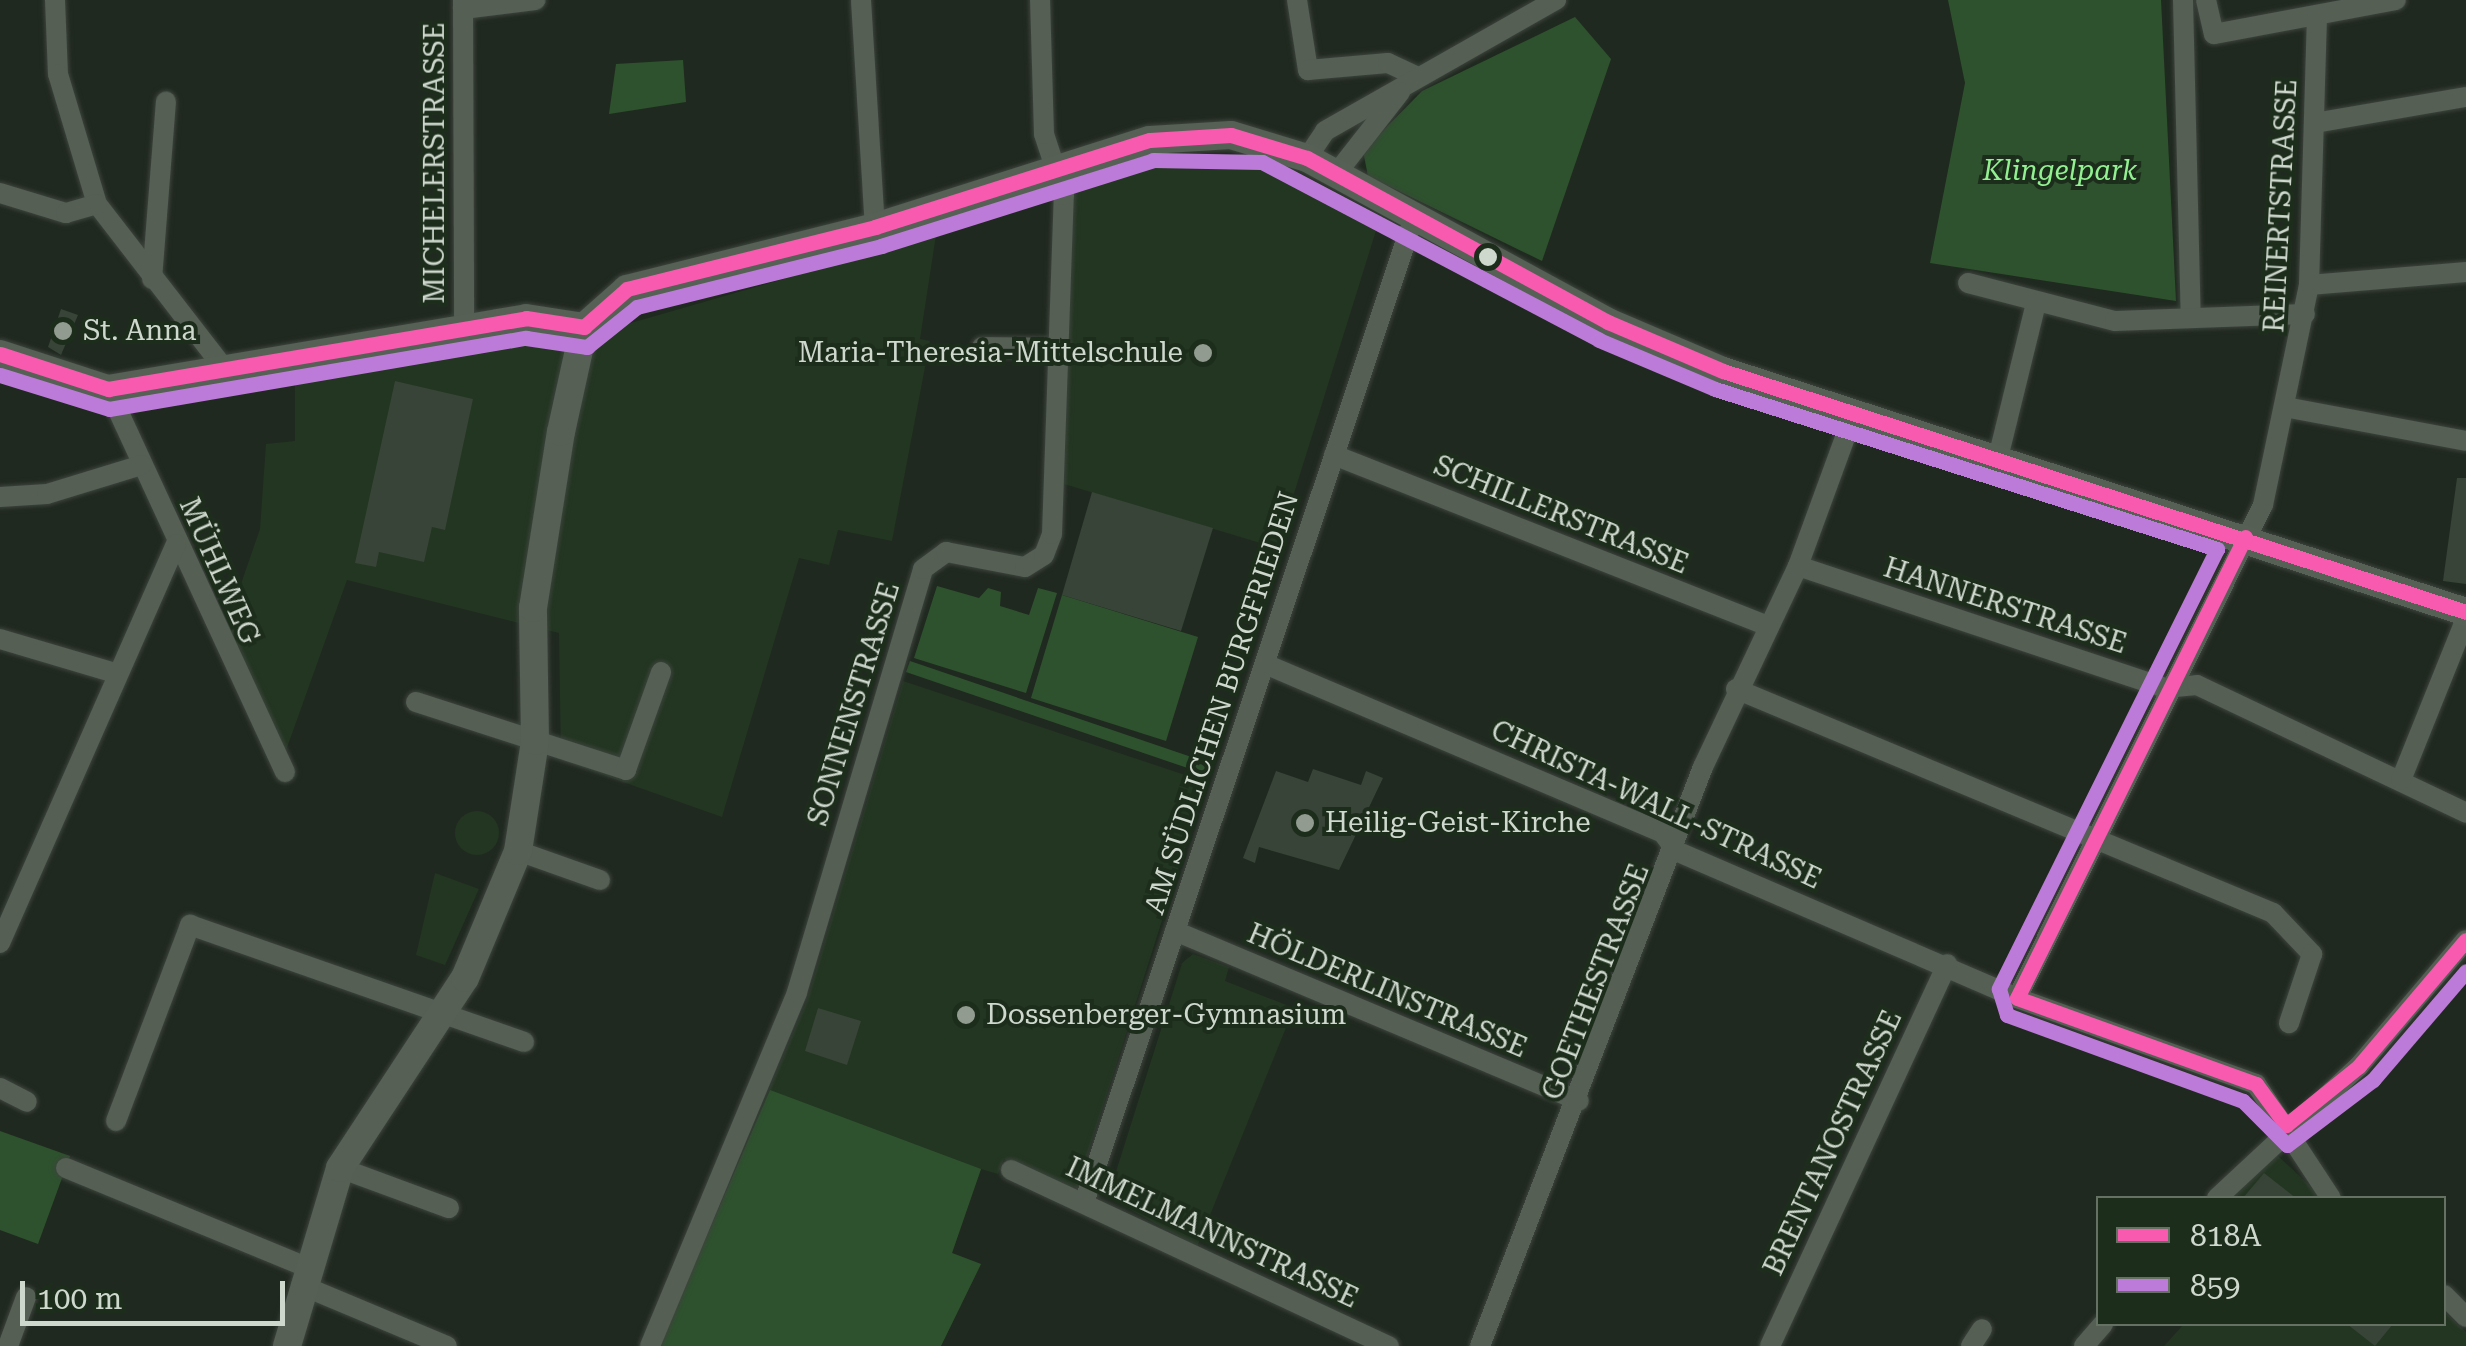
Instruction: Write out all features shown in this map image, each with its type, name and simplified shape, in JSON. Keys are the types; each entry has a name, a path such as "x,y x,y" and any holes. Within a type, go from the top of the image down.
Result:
{"street":[{"path":"56,0 58,74 96,204 227,372"},
{"path":"463,4 535,0"},
{"path":"861,0 875,226"},
{"name":"SONNENSTRASSE","path":"650,1346 797,992 923,569 946,552 1007,568 1044,554 1061,348 1064,195 1052,168 1040,0"},
{"path":"1297,0 1308,70 1388,62 1414,75"},
{"path":"1307,158 1325,131 1414,75 1556,0"},
{"path":"2184,0 2191,317"},
{"path":"2206,0 2214,34 2396,0"},
{"name":"MICHELERSTRASSE","path":"463,4 464,326"},
{"name":"REINERTSTRASSE","path":"2018,998 2164,688 2245,537 2290,408 2308,286 2317,15"},
{"path":"1336,174 1414,75"},
{"path":"2315,123 2466,97"},
{"path":"152,278 166,102"},
{"path":"287,1346 303,1276 340,1168 444,1011 518,851 535,741 532,608 584,327 628,289 875,226 1052,168 1193,135 1267,142 1307,158 1413,220 1608,322 1853,416 2245,537 2466,615 2400,780"},
{"path":"0,193 66,213 96,204"},
{"name":"AM SÜDLICHEN BURGFRIEDEN","path":"1084,1203 1413,220"},
{"path":"2308,286 2466,272"},
{"path":"1968,283 2035,308 2115,321 2305,314"},
{"path":"1997,462 2035,308"},
{"path":"0,354 108,388 227,372 464,326 526,318 584,327"},
{"path":"982,347 1061,348"},
{"name":"MÜHLWEG","path":"108,388 176,544 285,772"},
{"path":"2290,408 2466,442"},
{"name":"GOETHESTRASSE","path":"1480,1346 1579,1101 1736,689 1798,566 1853,416"},
{"name":"SCHILLERSTRASSE","path":"1334,454 1768,626"},
{"path":"0,497 47,494 142,465"},
{"path":"0,944 176,544"},
{"name":"HANNERSTRASSE","path":"1798,566 2164,688 2197,686 2466,813"},
{"path":"0,639 118,674"},
{"name":"CHRISTA-WALL-STRASSE","path":"1265,664 1663,832 1676,851 1947,964 2018,998 2256,1084 2330,1196"},
{"path":"416,702 626,770 662,672"},
{"path":"1736,689 2273,912 2296,932 2313,972 2290,1023"},
{"path":"518,851 600,880"},
{"path":"116,1121 190,925 524,1042"},
{"name":"HÖLDERLINSTRASSE","path":"1175,931 1579,1101"},
{"path":"2219,1196 2286,1125 2359,1066 2466,940"},
{"name":"BRENTANOSTRASSE","path":"1770,1346 1947,964"},
{"path":"0,1088 27,1102"},
{"path":"66,1168 448,1346"},
{"path":"340,1168 449,1208"},
{"name":"IMMELMANNSTRASSE","path":"1011,1170 1389,1346"},
{"path":"8,1346 26,1297"},
{"path":"2446,1297 2466,1316"},
{"path":"2084,1346 2101,1326"}],"shaded area":[{"name":"Maria-Theresia-Mittelschule","path":"1168,157 1268,160 1379,221 1277,548 1064,484 1074,186"},
{"path":"936,235 920,339 930,341 892,541 838,530 829,565 799,558 722,817 561,760 559,633 347,580 284,756 224,633 260,529 266,444 295,441 295,372 631,323"},
{"name":"Dossenberger-Gymnasium","path":"903,681 1206,782 1076,1191 1004,1159 998,1174 981,1169 952,1253 981,1264 941,1346 659,1346 807,1000"},
{"path":"477,811 492,818 499,833 492,848 477,855 462,848 455,833 462,818"},
{"path":"435,873 479,889 445,965 416,955"},
{"path":"1193,954 1229,967 1225,981 1294,1008 1197,1247 1108,1197 1182,963"},
{"path":"2276,1154 2321,1196 2232,1196"},
{"path":"2446,1313 2466,1332 2466,1346 2164,1346 2182,1326 2446,1326"}],"green space":[{"name":"Klingelpark","path":"1948,0 2161,0 2176,301 1930,263 1965,83"},
{"path":"1575,17 1611,59 1542,261 1368,176 1363,151 1422,91"},
{"path":"683,60 686,102 609,114 616,64"},
{"path":"937,586 979,598 988,588 1001,592 1000,606 1029,615 1038,588 1057,593 1026,693 914,658"},
{"path":"1062,595 1198,637 1166,741 1031,698"},
{"path":"910,661 1212,764 1208,775 906,672"},
{"path":"770,1090 981,1169 952,1253 981,1264 941,1346 659,1346"},
{"path":"0,1131 70,1156 38,1244 0,1230"}],"building":[{"name":"St. Anna","path":"61,309 78,315 61,355 48,347"},
{"path":"395,381 473,399 445,530 432,527 424,562 379,552 376,567 355,563"},
{"path":"2457,478 2466,478 2466,584 2443,581"},
{"path":"1092,492 1213,528 1181,631 1062,595"},
{"name":"Heilig-Geist-Kirche","path":"1313,769 1361,785 1366,771 1383,778 1339,870 1259,847 1255,863 1243,858 1276,771 1308,782"},
{"path":"818,1008 861,1021 847,1065 805,1051"},
{"path":"2264,1173 2293,1196 2245,1196"},
{"path":"2350,1326 2391,1326 2375,1346"}],"transit line":[{"name":"818A","path":"584,327 627,289 875,227 1150,140 1231,135 1307,158 1608,322 1723,371 2466,612"},
{"name":"859","path":"0,375 109,409 526,338 587,347 637,307 881,246 1153,160 1262,162 1599,340 1715,389 2217,549 1999,989 2007,1015 2243,1101 2287,1145 2373,1080 2466,971"},
{"name":"818A","path":"0,354 108,389 526,318 584,327"},
{"name":"818A","path":"2245,537 2017,998 2256,1084 2286,1125 2359,1066 2466,940"}],"place":[{"name":"St. Anna","path":"63,331"},
{"name":"Maria-Theresia-Mittelschule","path":"1203,353"},
{"name":"Heilig-Geist-Kirche","path":"1305,823"},
{"name":"Dossenberger-Gymnasium","path":"966,1015"}]}
